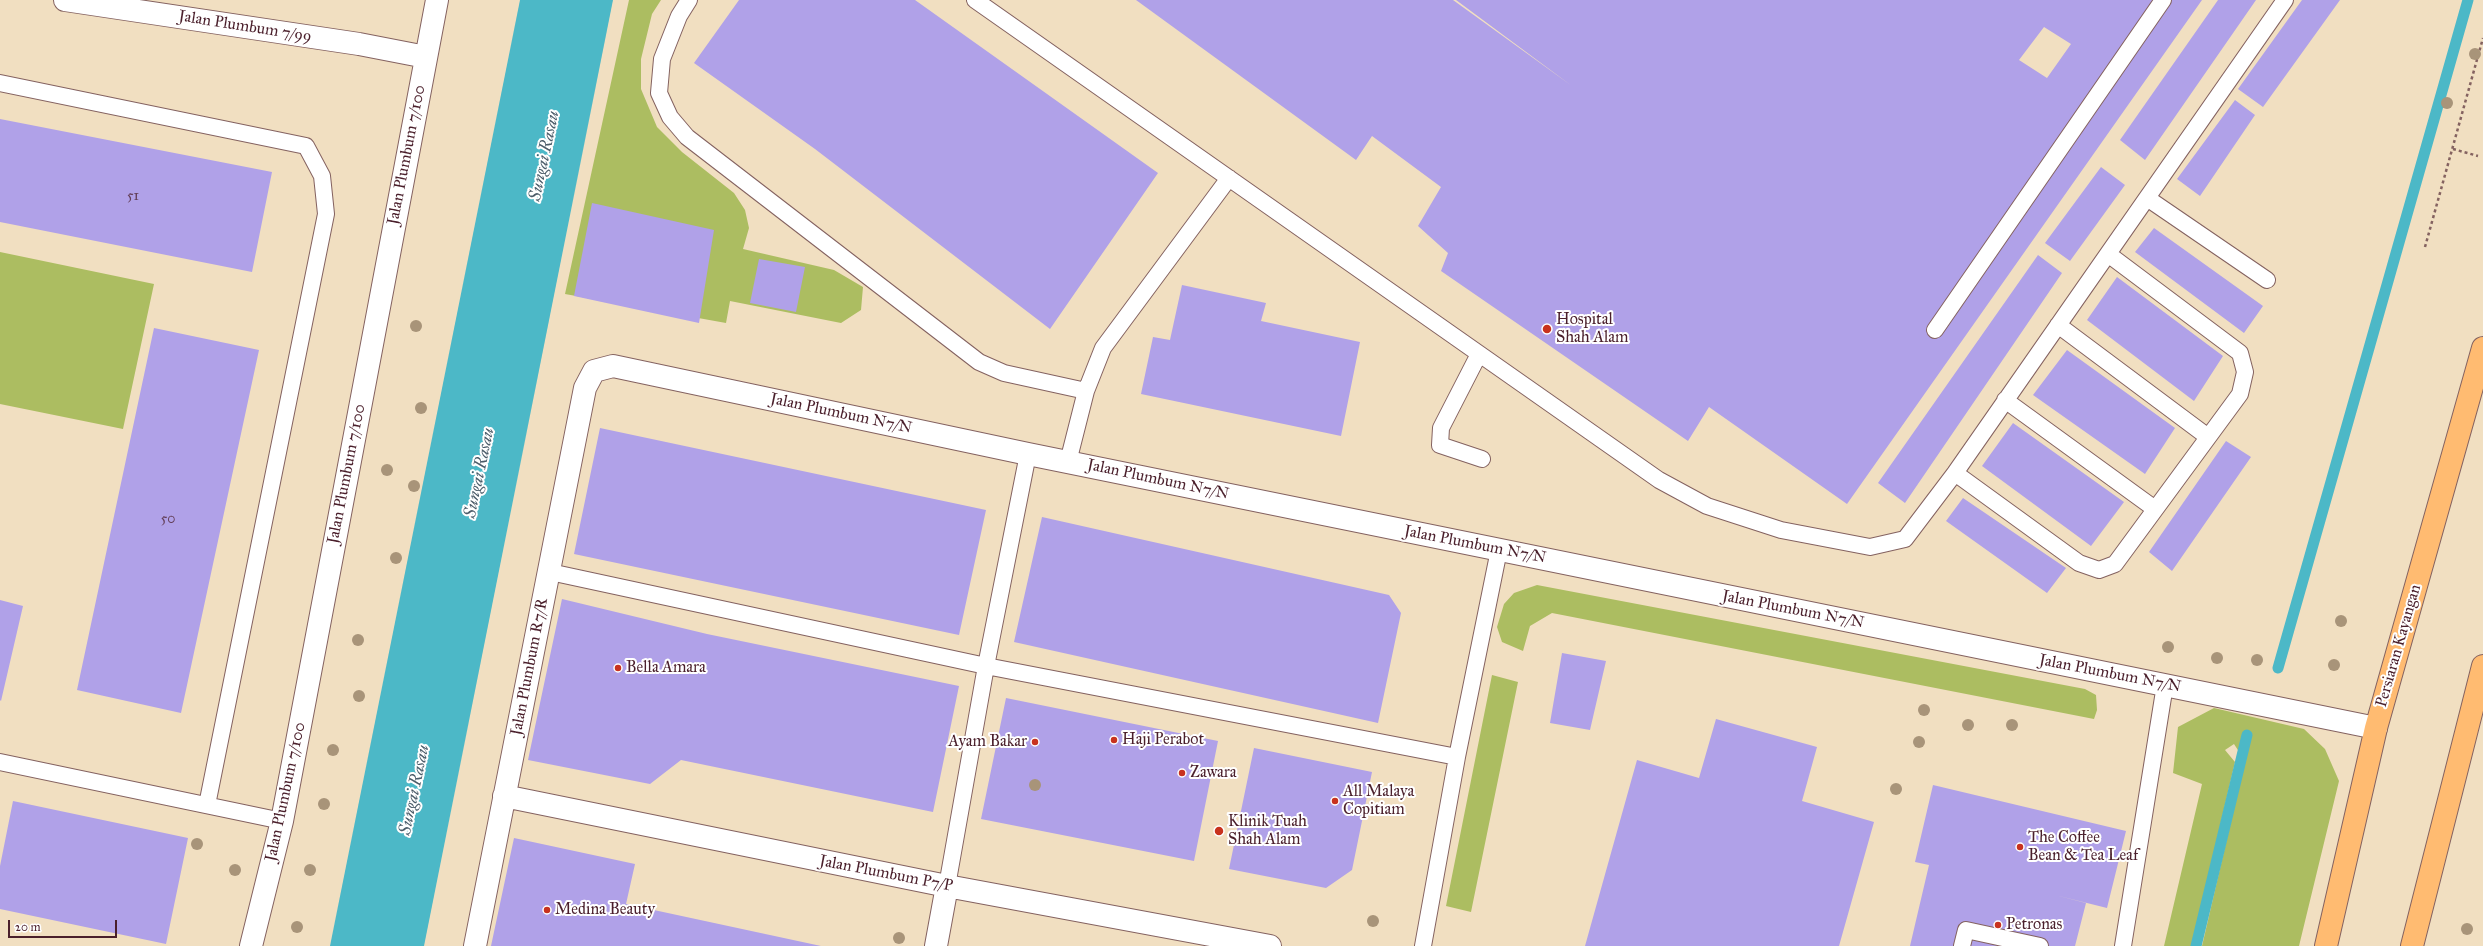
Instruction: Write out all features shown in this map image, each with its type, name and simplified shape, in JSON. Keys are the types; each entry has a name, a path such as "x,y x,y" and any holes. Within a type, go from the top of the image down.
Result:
{"main road":[{"name":"Persiaran Kayangan","path":"2326,946 2376,728 2483,348"},
{"path":"2412,946 2483,666"}],"street":[{"name":"Jalan Plumbum 7/99","path":"65,0 359,44 426,57"},
{"name":"Jalan Plumbum 7/100","path":"251,946 282,821 437,0"},
{"name":"Jalan Plumbum N7/N","path":"585,388 594,371 613,366 1028,454 2376,728"},
{"name":"Jalan Plumbum R7/R","path":"475,946 550,572 585,388"},
{"name":"Jalan Plumbum P7/P","path":"504,796 947,886 1197,939 1270,946"},
{"path":"936,946 947,886"}],"lane":[{"path":"689,0 679,16 662,59 659,93 670,117 687,137 979,362 1004,373 1086,391"},
{"path":"975,0 1659,480 1707,506 1781,530 1870,547 1905,539 1955,474 2005,400 2285,0"},
{"path":"1935,330 2163,0"},
{"path":"0,83 306,146 322,176 326,214 207,805"},
{"path":"1068,462 1086,391 1103,348 1229,178"},
{"path":"2147,198 2267,280"},
{"path":"1955,474 2079,563 2099,570 2115,564 2240,394 2245,372 2240,353 2108,254"},
{"path":"2058,326 2208,437"},
{"path":"1480,354 1441,428 1440,446 1482,459"},
{"path":"2005,400 2155,509"},
{"path":"947,886 986,666 1028,454"},
{"path":"1423,946 1457,757 1499,550"},
{"path":"550,572 986,666 1457,757"},
{"path":"2123,946 2165,685"},
{"path":"0,762 282,821"},
{"path":"1962,946 1966,930 2040,946"}],"path":[{"path":"2425,246 2483,38"},
{"path":"2453,149 2478,156"}],"green space":[{"path":"629,0 661,0 652,14 641,59 641,89 657,127 682,152 734,193 745,210 749,228 743,249 834,270 863,287 861,310 841,323 730,301 726,323 565,294"},
{"path":"0,252 154,284 123,429 0,404"},
{"path":"1537,585 2085,689 2096,695 2097,710 2094,719 1552,613 1530,626 1523,651 1502,642 1497,627 1504,604 1514,593"},
{"path":"1492,675 1518,682 1471,912 1446,906"},
{"path":"2214,708 2304,729 2325,749 2339,781 2299,946 2202,946 2245,761 2234,744 2225,750 2235,762 2192,946 2164,946 2202,784 2173,773 2178,727"}],"water":[{"name":"Sungai Rasau","path":"520,0 613,0 424,946 330,946"}],"building":[{"path":"739,0 915,0 1158,173 1050,329 815,149 694,63"},
{"path":"1136,0 1453,0 1572,86 1456,0 2202,0 1847,504 1709,407 1688,441 1441,271 1448,253 1418,226 1441,187 1372,136 1356,160","holes":["2044,27 2071,44 2047,78 2019,60"]},
{"path":"2218,0 2256,0 2145,160 2120,140"},
{"path":"2302,0 2340,0 2263,107 2238,89"},
{"path":"2235,100 2255,115 2200,196 2177,179"},
{"path":"0,119 272,172 252,272 0,222"},
{"path":"2101,167 2125,185 2070,261 2045,243"},
{"path":"592,203 714,230 699,323 574,296"},
{"path":"2154,228 2263,306 2244,333 2135,252"},
{"path":"2038,255 2062,273 1905,503 1878,483"},
{"path":"759,259 805,267 796,312 750,303"},
{"path":"2117,277 2223,356 2194,401 2087,320"},
{"path":"1182,285 1266,303 1261,321 1360,342 1341,436 1141,394 1153,337 1170,340"},
{"path":"154,328 259,350 181,713 77,690"},
{"path":"2067,350 2175,428 2145,474 2033,395"},
{"path":"2013,423 2124,502 2091,546 1982,466"},
{"path":"600,428 986,510 959,635 574,554"},
{"path":"2226,441 2251,457 2172,571 2149,552"},
{"path":"1963,498 2066,568 2047,593 1946,521"},
{"path":"1042,517 1389,595 1401,613 1378,723 1014,642"},
{"path":"562,599 707,634 959,686 933,812 681,760 650,784 528,760"},
{"path":"0,600 23,606 1,701 0,700"},
{"path":"1562,653 1606,661 1590,730 1550,723"},
{"path":"1006,698 1218,741 1194,861 981,819"},
{"path":"1716,719 1817,747 1802,801 1874,822 1839,946 1585,946 1637,760 1699,778"},
{"path":"1254,748 1372,772 1352,870 1326,888 1229,869"},
{"name":"The Coffee Bean & Tea Leaf","path":"1933,785 2126,831 2107,908 2055,895 2086,903 2075,946 1910,946 1929,865 1915,862"},
{"path":"13,801 188,838 166,944 0,909 0,866"},
{"path":"514,838 635,864 626,904 821,946 491,946"}],"waterway":[{"path":"2278,668 2468,0"},
{"path":"2196,946 2247,735"}],"place":[{"name":"Hospital Shah Alam","path":"1547,329"},
{"name":"Bella Amara","path":"618,668"},
{"name":"Haji Perabot","path":"1114,740"},
{"name":"Ayam Bakar","path":"1035,742"},
{"name":"Zawara","path":"1182,773"},
{"name":"All Malaya Copitiam","path":"1335,801"},
{"name":"Klinik Tuah Shah Alam","path":"1219,831"},
{"name":"The Coffee Bean & Tea Leaf","path":"2020,847"},
{"name":"Medina Beauty","path":"547,910"},
{"name":"Petronas","path":"1998,925"}]}
